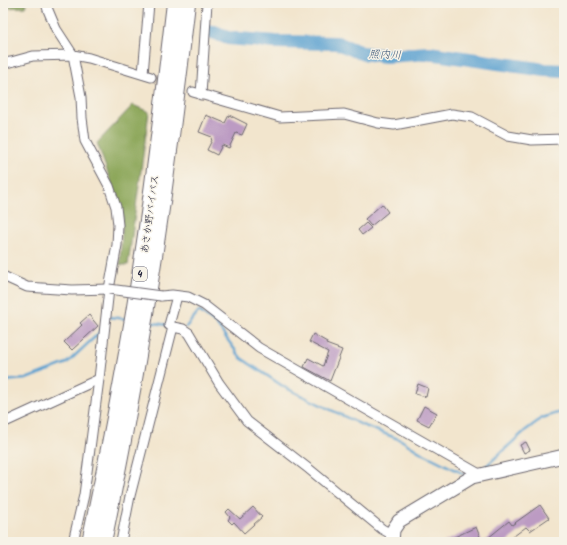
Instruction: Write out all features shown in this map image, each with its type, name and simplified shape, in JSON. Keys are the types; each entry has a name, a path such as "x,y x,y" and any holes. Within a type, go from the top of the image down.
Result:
{"highway":[{"name":"あさか野バイパス","path":"90,542 112,436 134,313 159,139 175,3"},
{"name":"あさか野バイパス","path":"103,542 146,310 178,87 187,3"}],"street":[{"path":"46,3 54,25 73,55 81,97 85,141 109,186 116,207 118,222 117,245 108,289 99,379 84,495 73,542"},
{"path":"3,63 33,56 73,55 89,58 147,76 149,3"},
{"path":"207,3 197,93 280,117 344,114 378,123 394,125 452,114 472,117 508,136 532,140 564,139"},
{"path":"3,276 27,287 72,290 108,289 188,298 204,305 259,348 481,474"},
{"path":"177,296 169,325 183,329 189,333 219,383 248,422 309,469 392,538 395,527 401,520 464,482 481,474 564,456"},
{"path":"121,542 130,496 173,327"},
{"path":"3,423 99,379"}],"green space":[{"path":"3,3 26,3 26,7 3,8"},
{"path":"133,105 149,112 128,265 120,265 123,215 97,143"}],"building":[{"path":"206,115 225,123 229,115 247,124 242,135 236,133 229,148 222,145 217,155 207,150 212,137 199,132"},
{"path":"382,204 388,212 371,226 365,219"},
{"path":"366,223 371,228 362,235 358,230"},
{"path":"89,315 98,326 72,350 64,342 82,325 80,323"},
{"path":"313,334 327,342 326,344 342,350 330,381 304,367 308,358 323,366 328,352 309,342"},
{"path":"418,384 428,388 426,397 415,394"},
{"path":"424,406 437,413 429,426 417,420"},
{"path":"526,442 530,450 524,453 520,445"},
{"path":"540,505 549,518 530,531 526,527 506,542 483,542 509,521 512,525"},
{"path":"253,507 262,517 244,533 234,522 232,524 228,520 230,517 226,512 229,509 240,519"},
{"path":"476,527 482,542 444,542"}],"waterway":[{"name":"照内川","path":"209,31 228,38 275,42 337,43 362,53 386,56 429,53 545,70 564,71"},
{"path":"186,327 199,311 216,324 241,358 284,387 362,425 401,440 420,452 466,474"},
{"path":"109,317 128,319"},
{"path":"148,322 167,325"},
{"path":"3,381 26,379 67,363 98,334 102,328"},
{"path":"484,468 526,430 542,418 564,411"}],"tunnel":[{"path":"151,77 193,92"}]}
